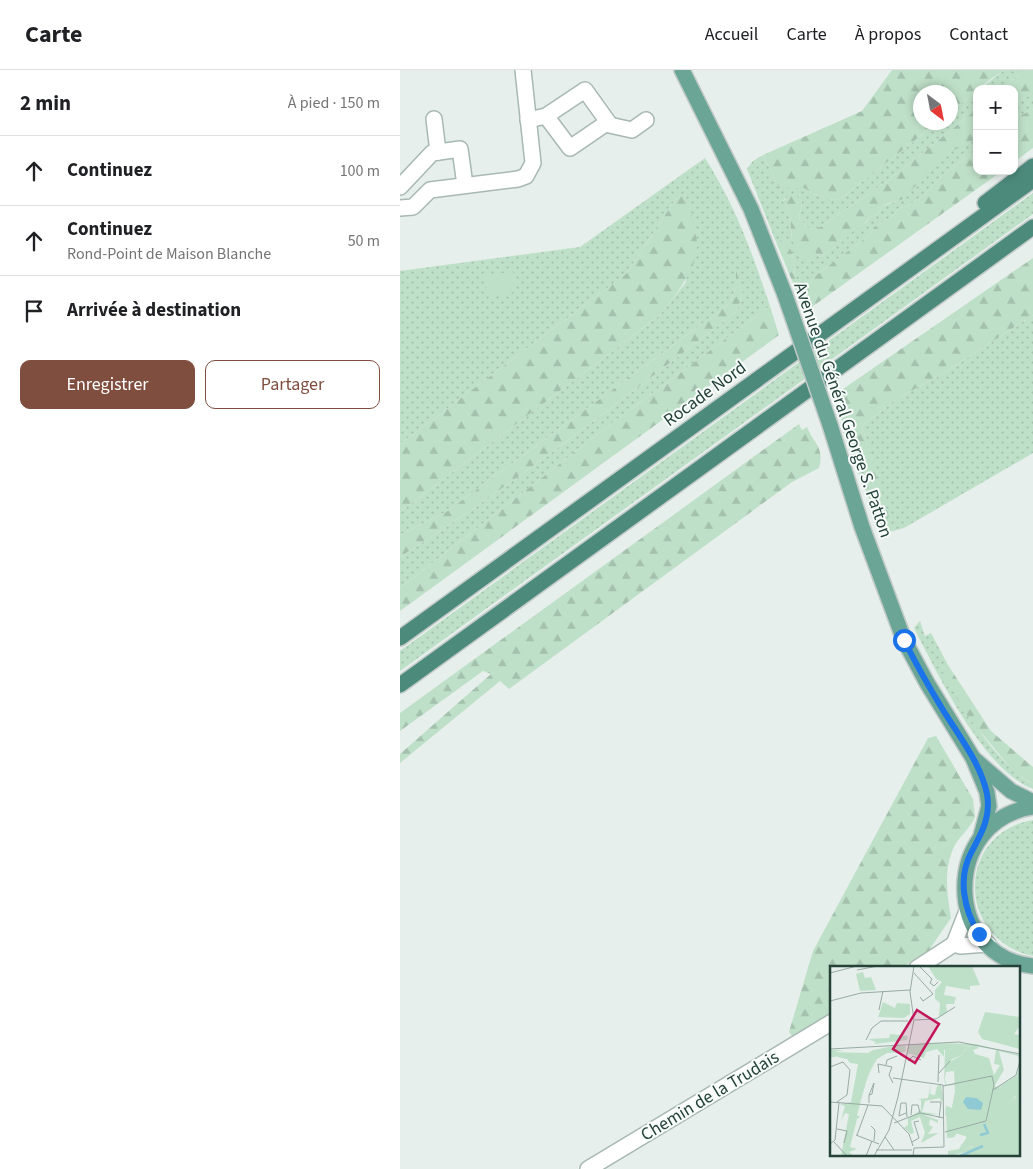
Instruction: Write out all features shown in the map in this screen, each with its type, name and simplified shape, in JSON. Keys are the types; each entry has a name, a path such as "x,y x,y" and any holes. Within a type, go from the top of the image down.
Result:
{"highway":[{"path":"770,370 1033,166"},
{"name":"Rocade Nord","path":"400,638 1033,180"},
{"path":"400,685 1033,227"},
{"path":"864,349 1033,239"}],"main road":[{"name":"Avenue du Général George S. Patton","path":"682,70 751,209 785,295 868,543 904,640 927,683 973,758 987,792 989,806 981,836"},
{"name":"Avenue du Général George S. Patton","path":"973,758 1011,791 1033,802"},
{"path":"1033,807 1004,817 981,836 971,852 965,871 963,891 967,911 979,934 988,944 1014,961 1033,966"}],"street":[{"path":"400,208 413,207 430,190 518,179 526,176 533,163 522,70"},
{"path":"528,120 546,116 585,90 608,122 570,148 546,116"},
{"path":"434,119 438,152"},
{"path":"605,124 632,130 646,120"},
{"path":"400,187 432,153 460,149 465,185"},
{"path":"920,966 954,944 967,911"},
{"path":"954,944 960,946 988,944"},
{"name":"Chemin de la Trudais","path":"588,1169 830,1023"}],"green space":[{"path":"892,70 1004,70 983,85 973,85 973,94 958,106 958,85 913,85 913,130 928,130 839,200 815,195 804,188 779,188 763,155 862,111"},
{"path":"1004,70 1025,70 1006,85 985,85"},
{"path":"1025,70 1033,70 1033,93 1018,102 1018,85 1006,85"},
{"path":"1033,93 1033,109 1018,117 1018,102"},
{"path":"973,94 973,112 958,124 958,106"},
{"path":"1033,109 1033,148 1018,159 1018,130 1018,117"},
{"path":"973,112 973,140 966,142 940,160 903,199 883,205 878,214 869,218 861,228 855,229 844,241 820,257 814,251 811,259 802,260 792,240 790,216 783,201 794,193 802,202 799,218 808,228 817,229 889,180 951,130 958,130 958,124"},
{"path":"928,130 951,130 889,180 817,229 808,228 799,218 802,202 794,194 783,200 790,216 792,240 814,251 820,257 834,248 854,230 865,224 869,218 878,214 883,205 892,203 908,193 946,155 967,141 973,140 973,152 941,177 922,197 900,208 890,218 874,227 868,236 815,276 807,287 808,300 816,304 805,312 793,283 796,280 792,252 780,240 776,242 747,169 753,161 763,155 779,188 804,188 815,195 839,200"},
{"path":"973,152 973,175 996,175 816,304 808,300 807,287 815,276 868,236 874,227 890,218 900,208 922,197 941,177"},
{"path":"705,158 735,212 770,306 611,424 400,588 400,557 444,529 529,469 612,407 736,312 743,295 736,272 736,288 729,304 446,512 400,535 400,512 659,316 686,282 677,197 626,274 400,444 400,271 580,247"},
{"path":"1033,193 1033,214 400,671 400,651"},
{"path":"684,194 696,233 696,255 689,274 659,316 400,512 400,444 626,274 677,197"},
{"path":"784,239 792,252 796,281 793,283 776,242"},
{"path":"1033,258 1033,315 939,376 898,398 862,426 890,520 862,462 839,394 843,389"},
{"path":"736,270 743,295 736,312 529,469 444,529 400,557 400,535 446,512 729,304 736,288"},
{"path":"513,272 515,292 488,296 485,275"},
{"path":"770,306 779,335 400,611 400,588 611,424"},
{"path":"1033,315 1033,453 904,528 889,532 884,530 850,452 835,398 839,394 862,462 888,516 862,426 898,398 939,376"},
{"path":"799,424 802,430 807,427 818,446 820,455 819,468 792,482 509,689 500,681 400,763 400,754 491,674 483,671 400,731 400,713"},
{"path":"920,621 925,636 931,633 948,665 942,669 969,716 1006,763 1033,784 1033,789 1015,779 997,762 964,719 914,628"},
{"path":"948,665 991,731 1033,767 1033,784 1014,772 968,717 941,669"},
{"path":"936,736 973,799 975,817 955,845 947,872 947,890 951,918 929,950 904,966 830,966 830,1013 793,1037 789,1032 813,951 928,738"},
{"path":"1033,820 1033,956 1008,946 990,930 979,909 975,887 978,865 989,844 1007,829"}],"route":[{"path":"904,640 927,683 973,758 987,792 989,806 987,820 981,836 971,852 965,871 963,891 967,911 979,934"}]}
